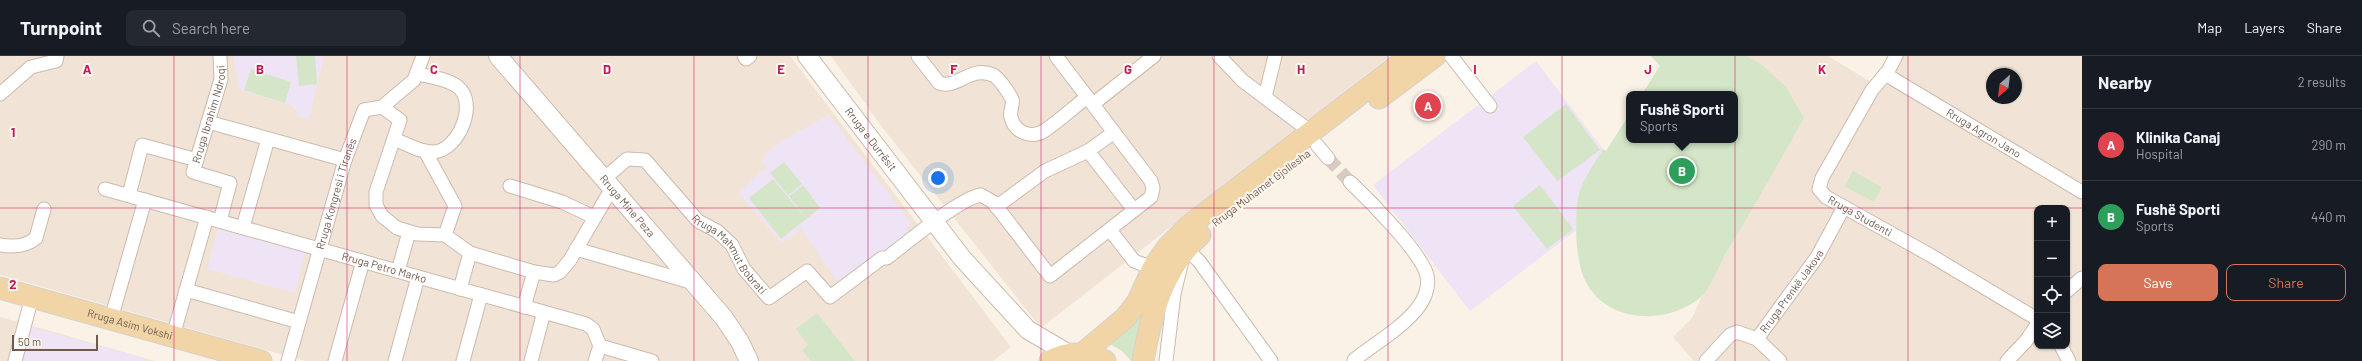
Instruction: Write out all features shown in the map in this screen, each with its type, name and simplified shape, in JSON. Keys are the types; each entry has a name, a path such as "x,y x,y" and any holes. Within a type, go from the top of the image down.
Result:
{"main road":[{"name":"Rruga Mine Peza","path":"498,56 724,318 740,342 749,361"},
{"name":"Rruga e Durrësit","path":"807,56 962,258 1015,318 1035,335 1076,354"},
{"name":"Rruga Muhamet Gjollesha","path":"1076,354 1125,318 1137,302 1153,268 1166,248 1190,225 1319,145 1410,56"},
{"name":"Rruga Muhamet Gjollesha","path":"1143,361 1155,306 1162,287 1185,248 1434,56"},
{"name":"Rruga Asim Vokshi","path":"0,288 31,304 210,361"},
{"name":"Rruga Asim Vokshi","path":"0,302 31,304 111,319 261,361"},
{"path":"1050,361 1076,354 1105,361"}],"street":[{"path":"0,94 31,67 56,61 57,56"},
{"name":"Rruga Ibrahim Ndroqi","path":"128,195 142,145 197,160 221,79 220,56"},
{"name":"Rruga Kongresi i Tiranës","path":"288,361 345,160 364,110 382,107 414,80 418,74 423,56"},
{"path":"744,56 746,59 750,56"},
{"path":"918,56 939,83 943,85 949,85 978,72 995,76 1011,98 1012,121 1021,132 1028,134 1043,132 1154,56"},
{"path":"934,222 975,196 981,195 987,198 996,207 1050,276 1151,197 1153,188 1150,181 1056,56"},
{"path":"1219,56 1232,71 1265,97 1319,145"},
{"path":"1265,97 1275,56"},
{"path":"1451,56 1490,106"},
{"name":"Rruga Studenti","path":"1896,56 1885,74 1872,90 1819,184 1822,194 1930,255 2034,317"},
{"path":"394,139 424,151 441,151 449,147 459,135 467,105 466,97 459,88 450,83 418,74"},
{"name":"Rruga Agron Jano","path":"1885,74 2082,192"},
{"path":"382,107 400,120 376,192 376,205 389,223 409,232 445,235 470,253 534,272 524,307"},
{"path":"208,122 345,160"},
{"path":"996,207 1030,180 1088,151 1113,133"},
{"path":"243,227 268,139"},
{"path":"424,151 455,206 445,235"},
{"path":"1088,151 1134,210"},
{"name":"Rruga Mahmut Bobrati","path":"534,272 546,275 560,272 576,249 594,217 608,183 627,159 645,160 650,164 698,221 722,235 736,251 744,269 769,298 807,271 830,297 882,258 887,258 934,222"},
{"path":"197,160 193,172 230,183 220,221"},
{"path":"1350,182 1381,212 1421,263 1427,276 1427,288 1416,310 1354,360"},
{"path":"510,186 562,202 594,217"},
{"name":"Rruga Petro Marko","path":"105,188 586,324 593,329 600,346"},
{"path":"111,319 144,200"},
{"name":"Rruga Prenkë Jakova","path":"1706,361 1730,335 1737,332 1757,339 1817,257 1844,207"},
{"path":"0,245 22,245 33,241 36,238 44,209"},
{"path":"173,336 206,217"},
{"path":"1110,230 1134,261 1153,268"},
{"path":"398,271 409,232"},
{"path":"1166,361 1174,294 1185,248 1199,261 1271,361"},
{"path":"576,249 694,283"},
{"path":"460,289 470,253"},
{"path":"335,361 363,261"},
{"path":"395,361 418,277"},
{"path":"2070,288 2082,278"},
{"path":"186,290 299,322"},
{"path":"463,361 481,295"},
{"path":"15,361 31,304"},
{"path":"531,361 544,312"},
{"path":"2007,361 2026,341 2034,329"},
{"path":"1757,339 1780,361"},
{"path":"595,361 600,346 652,361"},
{"path":"2063,349 2069,361"}],"shaded area":[{"path":"0,56 790,56 1011,347 993,361 305,361 0,275"},
{"path":"233,56 324,56 309,119 296,116 297,111 293,106 240,90"},
{"path":"831,56 1390,56 1041,328 882,127"},
{"path":"1747,56 1828,56 1876,85 1896,56 2082,56 2082,361 1694,361 1673,337 1692,318 1702,296 1803,118 1762,65"},
{"path":"1536,61 1603,149 1580,191 1577,206 1578,229 1470,311 1373,185"},
{"path":"829,115 911,223 906,229 909,233 837,281 801,229 782,243 738,193 764,169 768,169 762,161 765,159 763,156 783,140"},
{"path":"218,229 305,252 295,293 207,269"},
{"path":"0,317 36,327 155,361 0,361"},
{"path":"30,327 144,358 145,361 20,361"}],"green space":[{"path":"296,56 315,56 317,84 299,86"},
{"path":"1651,56 1747,56 1762,65 1786,87 1804,118 1725,255 1711,283 1701,297 1687,306 1671,313 1654,316 1637,316 1621,312 1606,304 1593,293 1581,271 1577,243 1577,206 1580,191 1587,176 1603,149 1606,151 1626,120 1626,143 1738,143 1738,91 1644,91 1660,66"},
{"path":"251,69 291,82 285,103 244,90"},
{"path":"1566,104 1600,150 1557,181 1523,137"},
{"path":"784,162 802,184 788,195 770,173"},
{"path":"1853,171 1882,187 1874,202 1844,186"},
{"path":"773,179 806,219 781,239 749,198"},
{"path":"803,185 820,208 806,219 789,196"},
{"path":"1540,185 1573,229 1547,249 1513,206"},
{"path":"1146,305 1135,361 1131,361 1122,351 1108,343"},
{"path":"817,313 855,361 811,361 802,350 808,345 796,329"}],"tunnel":[{"path":"1328,158 1350,182"}],"place":[{"name":"Klinika Canaj","path":"1428,106"},
{"name":"Fushë Sporti","path":"1682,171"}]}
